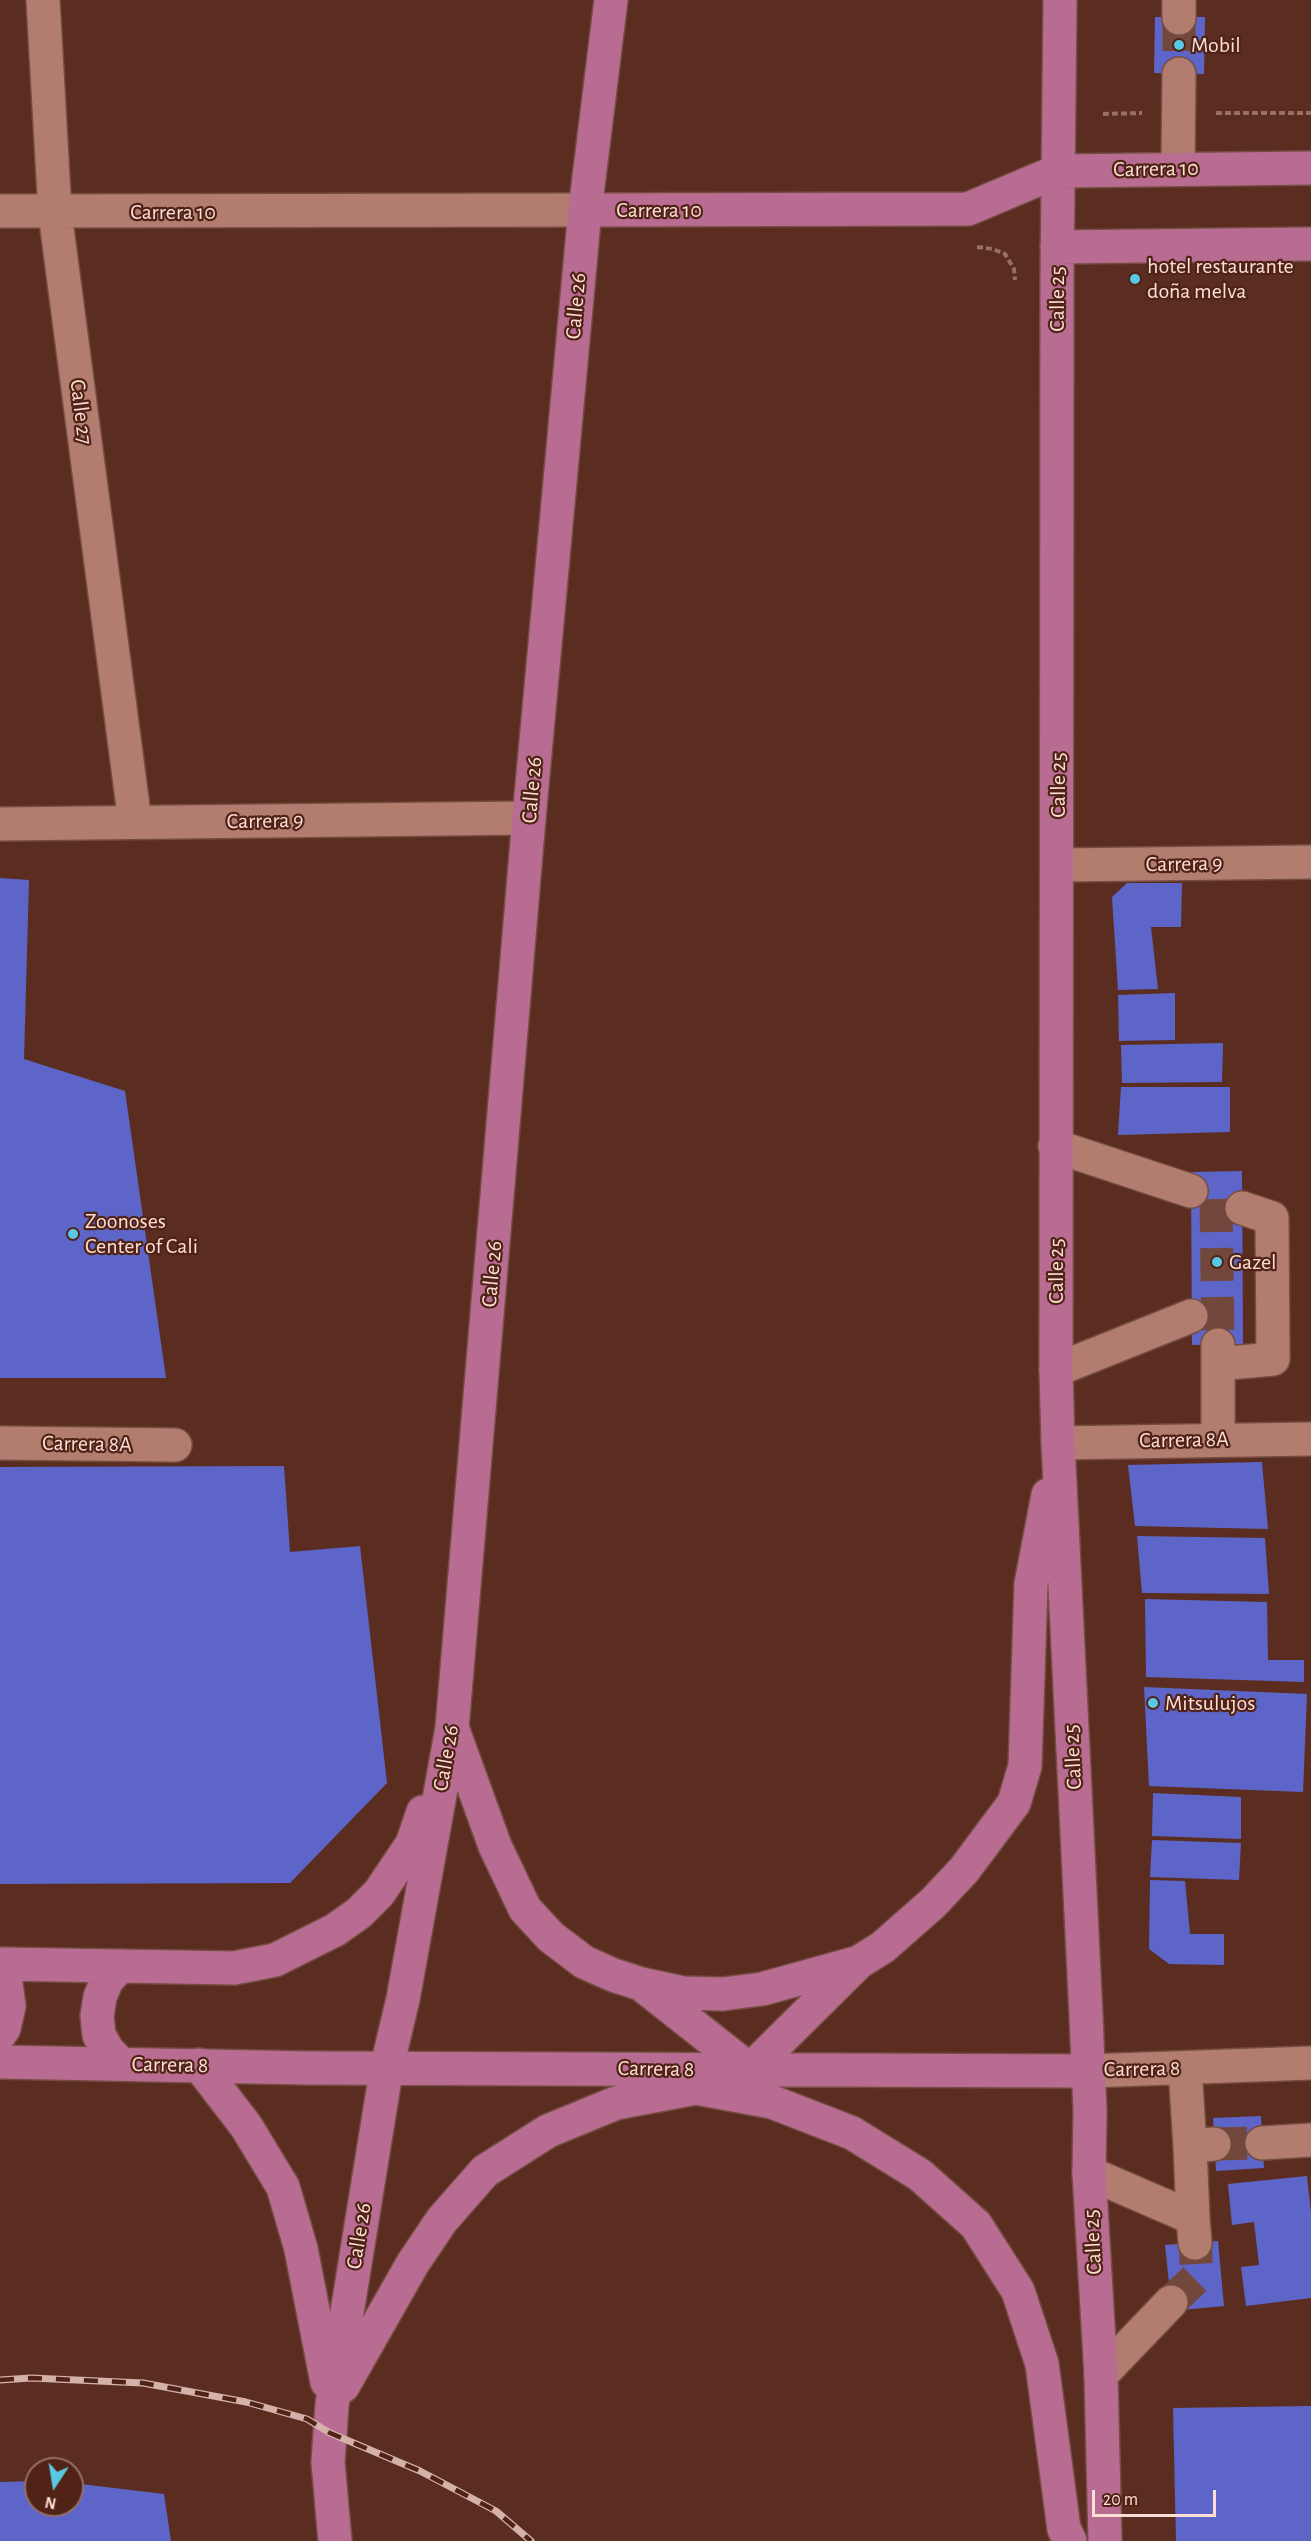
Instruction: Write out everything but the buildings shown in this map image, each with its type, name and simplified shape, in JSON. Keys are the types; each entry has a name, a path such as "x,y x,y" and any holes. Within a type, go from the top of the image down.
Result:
{"main road":[{"name":"Calle 26","path":"335,2541 328,2462 332,2405 387,2066 403,1999 452,1728 585,210 611,0"},
{"name":"Calle 25","path":"1060,0 1057,247 1056,1370 1088,2071 1089,2173 1101,2375 1105,2541"},
{"name":"Carrera 10","path":"585,210 968,209 1058,171 1311,168"},
{"path":"1057,247 1311,244"},
{"path":"641,1984 750,2070 858,1962 883,1947 933,1903 964,1870 1014,1803 1025,1766 1030,1584 1058,1443"},
{"path":"0,1964 234,1968 288,1955 335,1930 379,1893 412,1844 452,1728"},
{"path":"452,1728 495,1846 525,1909 551,1937 584,1962 641,1984 683,1993 723,1994 762,1989 858,1962"},
{"path":"120,1966 107,1980 100,1997 97,2016 99,2035 108,2051 121,2064"},
{"path":"0,1974 6,1984 9,2006 4,2028 0,2034"},
{"name":"Carrera 8","path":"0,2062 199,2066 1088,2071"},
{"path":"199,2066 246,2126 283,2187 302,2249 332,2405"},
{"path":"332,2405 413,2263 442,2220 485,2171 548,2131 616,2103 696,2088 772,2102 852,2133 920,2175 975,2225 1018,2291 1042,2364 1064,2529 1070,2541"}],"street":[{"name":"Calle 27","path":"43,0 55,213 135,822"},
{"path":"1178,168 1179,74"},
{"name":"Carrera 10","path":"0,212 585,210"},
{"name":"Carrera 9","path":"0,824 530,818"},
{"name":"Carrera 9","path":"1058,865 1311,862"},
{"path":"1055,1146 1191,1191"},
{"path":"1218,1439 1218,1354 1273,1359 1272,1218 1242,1208"},
{"path":"1056,1370 1191,1316"},
{"name":"Carrera 8A","path":"1058,1443 1311,1439"},
{"name":"Carrera 8A","path":"0,1443 175,1444"},
{"name":"Carrera 8","path":"1088,2071 1311,2063"},
{"path":"1089,2173 1194,2231 1202,2145 1185,2069"},
{"path":"1262,2143 1311,2140"},
{"path":"1101,2375 1171,2302"}],"tunnel":[{"path":"1179,18 1179,74"},
{"path":"1216,1199 1218,1345"},
{"path":"1214,2144 1262,2143"},
{"path":"1171,2302 1197,2277 1195,2243"}],"railway":[{"path":"0,2380 31,2378 143,2383 246,2402 307,2419 330,2433 420,2471 496,2511 531,2541"}],"place":[{"name":"Mobil","path":"1179,45"},
{"name":"hotel restaurante doña melva","path":"1135,279"},
{"name":"Zoonoses Center of Cali","path":"73,1234"},
{"name":"Gazel","path":"1217,1262"},
{"name":"Mitsulujos","path":"1153,1703"}]}
